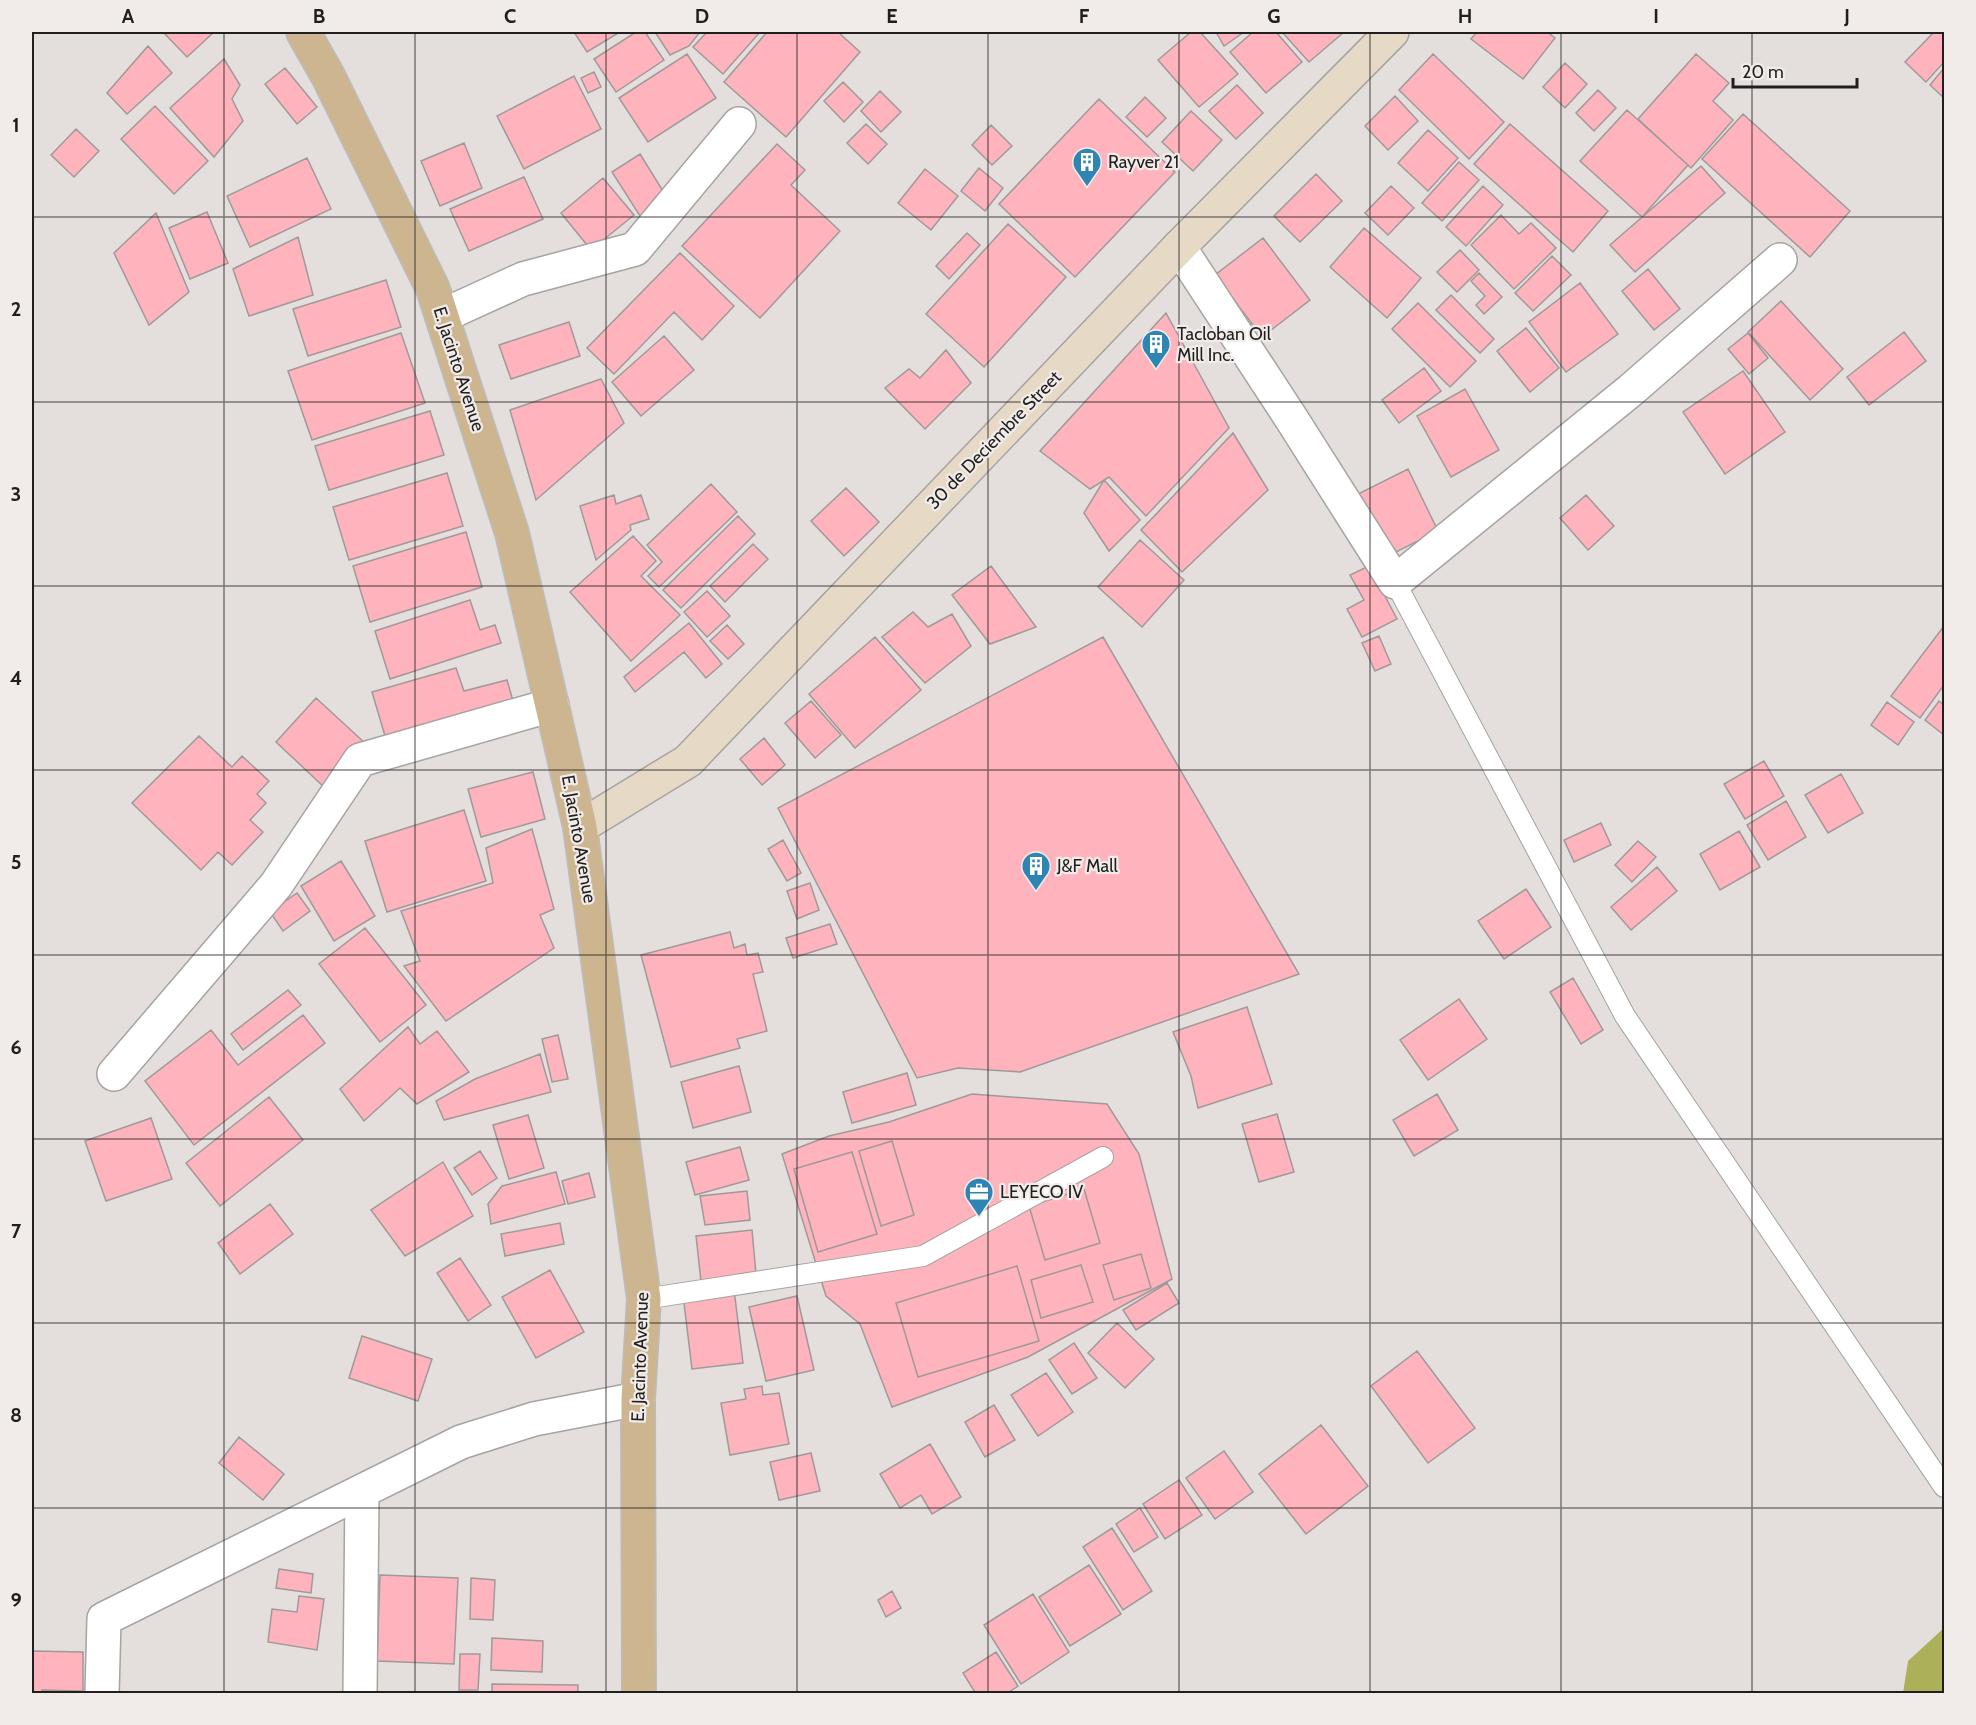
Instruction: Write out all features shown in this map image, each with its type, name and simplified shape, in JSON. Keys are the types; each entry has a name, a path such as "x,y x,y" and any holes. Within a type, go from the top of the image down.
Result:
{"main road":[{"name":"E. Jacinto Avenue","path":"303,32 328,76 433,289 512,533 580,827 644,1299 638,1399 639,1694"}],"street":[{"name":"30 de Deciembre Street","path":"580,827 688,761 1179,247 1392,32"},
{"path":"442,316 523,279 635,249 739,124"},
{"path":"1179,247 1395,582 1631,390 1780,260"},
{"path":"114,1074 276,885 360,760 552,705"},
{"path":"102,1694 104,1619 461,1442 534,1419 638,1399"},
{"path":"360,1694 362,1491"}],"lane":[{"path":"1395,582 1625,1016 1944,1487"},
{"path":"644,1299 923,1256 1103,1157"}],"green space":[{"path":"1944,1628 1944,1693 1903,1693 1908,1661"}],"building":[{"path":"163,32 214,32 187,57"},
{"path":"574,32 620,32 587,52"},
{"path":"636,32 645,32 664,60 616,92 594,59"},
{"path":"655,32 700,32 689,46 670,55"},
{"path":"707,32 760,32 723,74 693,47"},
{"path":"767,32 838,32 860,52 786,137 724,82"},
{"path":"1191,32 1200,32 1238,74 1199,107 1158,60"},
{"path":"1216,32 1244,32 1224,46"},
{"path":"1253,32 1276,32 1302,62 1266,93 1230,52"},
{"path":"1282,32 1344,32 1309,62"},
{"path":"1477,32 1547,32 1555,38 1523,79 1471,39"},
{"path":"1934,32 1944,32 1944,62 1926,82 1905,62"},
{"path":"148,46 172,73 127,114 107,93"},
{"path":"687,54 716,98 648,142 619,98"},
{"path":"1433,54 1504,122 1469,159 1399,90"},
{"path":"1696,54 1729,83 1713,101 1733,120 1691,168 1638,119"},
{"path":"224,59 240,85 232,99 243,121 214,157 170,108"},
{"path":"1565,63 1587,84 1565,108 1543,87"},
{"path":"285,68 317,107 297,124 265,84"},
{"path":"1944,68 1944,98 1930,85"},
{"path":"594,72 601,87 588,93 581,78"},
{"path":"574,76 601,129 524,169 497,116"},
{"path":"843,82 863,102 844,122 824,101"},
{"path":"1237,85 1263,113 1236,139 1209,111"},
{"path":"1598,90 1616,108 1594,131 1576,113"},
{"path":"880,91 901,112 881,132 861,111"},
{"path":"1395,96 1418,121 1388,150 1365,126"},
{"path":"1145,97 1166,118 1147,137 1126,117"},
{"name":"Rayver 21","path":"1099,99 1175,172 1075,277 999,204"},
{"path":"155,106 208,161 174,194 121,139"},
{"path":"1627,110 1688,165 1642,217 1580,161"},
{"path":"1191,111 1222,140 1193,171 1162,142"},
{"path":"1743,114 1850,211 1810,257 1702,159"},
{"path":"866,124 887,144 868,164 847,143"},
{"path":"1510,124 1608,211 1573,252 1474,164"},
{"path":"991,125 1012,146 992,165 972,145"},
{"path":"76,129 99,151 74,177 51,155"},
{"path":"1428,130 1458,158 1428,191 1398,163"},
{"path":"464,143 482,188 440,206 421,161"},
{"path":"777,144 805,170 791,185 840,231 760,318 682,246"},
{"path":"640,154 668,199 640,216 612,172"},
{"path":"307,158 331,209 250,247 227,196"},
{"path":"1459,162 1479,180 1442,221 1422,203"},
{"path":"1701,166 1725,193 1635,272 1610,245"},
{"path":"979,168 1003,188 985,211 961,191"},
{"path":"925,169 958,196 931,230 898,203"},
{"path":"1316,174 1342,201 1300,242 1274,216"},
{"path":"524,177 543,219 469,251 450,209"},
{"path":"603,178 634,215 591,250 561,213"},
{"path":"1391,186 1414,208 1388,235 1365,213"},
{"path":"1483,186 1503,205 1466,246 1446,227"},
{"path":"207,212 228,263 190,279 169,228"},
{"path":"156,213 189,292 149,325 114,253"},
{"path":"1501,215 1519,234 1531,223 1556,248 1514,289 1471,245"},
{"path":"1008,224 1066,277 984,367 926,314"},
{"path":"1364,228 1421,278 1387,318 1330,267"},
{"path":"967,233 980,245 949,279 936,266"},
{"path":"298,237 313,295 249,316 233,269"},
{"path":"1263,238 1310,300 1262,337 1215,275"},
{"path":"1460,250 1479,270 1457,292 1437,272"},
{"path":"680,253 734,306 702,340 674,312 614,374 587,348"},
{"path":"1552,256 1571,275 1533,311 1515,293"},
{"path":"1648,269 1680,309 1654,330 1622,291"},
{"path":"1479,273 1502,297 1484,314 1476,305 1485,296 1471,281"},
{"path":"386,280 401,327 308,356 293,309"},
{"path":"1580,283 1618,334 1566,372 1529,322"},
{"path":"1451,295 1494,339 1480,353 1436,310"},
{"path":"1781,301 1843,369 1810,400 1748,332"},
{"path":"1418,303 1476,361 1450,387 1392,329"},
{"name":"Tacloban Oil Mill Inc.","path":"1166,313 1229,428 1146,516 1109,477 1090,489 1040,451"},
{"path":"569,322 580,356 511,379 499,345"},
{"path":"1526,328 1559,368 1530,392 1497,351"},
{"path":"1904,332 1926,361 1869,405 1847,377"},
{"path":"401,333 425,403 312,440 288,371"},
{"path":"1748,333 1768,358 1749,374 1728,349"},
{"path":"664,336 694,370 641,416 612,382"},
{"path":"946,350 971,383 925,429 885,388 909,369 920,378"},
{"path":"1424,368 1441,391 1399,423 1382,400"},
{"path":"1743,371 1785,432 1725,474 1683,412"},
{"path":"601,379 624,423 536,500 510,410"},
{"path":"1465,389 1499,450 1451,477 1417,416"},
{"path":"430,411 444,455 329,490 315,446"},
{"path":"1233,433 1268,490 1182,572 1141,530"},
{"path":"1408,469 1438,531 1386,557 1356,495"},
{"path":"447,473 463,526 349,560 333,507"},
{"path":"1104,480 1140,520 1109,551 1084,513"},
{"path":"711,484 737,512 659,587 648,576 662,562 647,545"},
{"path":"846,488 879,522 844,556 811,521"},
{"path":"614,495 616,504 641,495 649,519 630,525 631,530 596,560 580,506"},
{"path":"1586,495 1614,526 1588,550 1560,518"},
{"path":"738,516 755,534 681,608 663,590"},
{"path":"466,532 482,587 370,622 353,566"},
{"path":"633,536 656,561 641,576 680,615 631,661 570,592"},
{"path":"1140,540 1184,580 1142,627 1098,587"},
{"path":"753,544 768,559 725,602 710,586"},
{"path":"991,566 1036,627 990,644 952,595"},
{"path":"1369,566 1397,619 1362,637 1347,609 1364,600 1350,575"},
{"path":"707,591 730,616 707,637 684,612"},
{"path":"470,600 480,630 495,625 501,643 390,679 375,631"},
{"path":"913,612 928,627 952,614 971,646 925,683 882,637"},
{"path":"689,623 722,664 706,678 684,652 635,692 624,677"},
{"path":"727,625 744,644 728,659 710,641"},
{"path":"1944,626 1944,685 1920,718 1891,696"},
{"path":"1379,636 1391,664 1375,671 1362,643"},
{"path":"875,637 921,690 855,748 809,694"},
{"name":"J&F Mall","path":"1103,637 1299,974 1020,1072 958,1068 917,1078 778,808"},
{"path":"456,668 464,691 507,680 515,708 388,746 372,692"},
{"path":"316,698 366,744 325,788 276,742"},
{"path":"811,701 841,735 815,758 785,723"},
{"path":"1939,701 1944,705 1944,735 1925,720"},
{"path":"1887,702 1914,722 1898,745 1871,725"},
{"path":"199,736 232,767 242,756 269,781 257,794 266,803 250,820 263,832 232,865 218,852 201,870 132,803"},
{"path":"764,738 785,765 762,785 740,759"},
{"path":"1764,761 1784,796 1745,819 1724,784"},
{"path":"533,772 545,819 481,837 468,789"},
{"path":"1841,774 1863,813 1828,833 1805,795"},
{"path":"1786,801 1806,837 1768,860 1747,825"},
{"path":"464,810 486,881 387,912 365,841"},
{"path":"1601,823 1611,845 1574,862 1564,840"},
{"path":"532,829 554,909 540,915 554,948 446,1021 404,966 420,961 401,911 493,883 486,848"},
{"path":"1739,831 1760,867 1720,890 1700,854"},
{"path":"783,840 801,873 787,881 768,849"},
{"path":"1638,841 1656,857 1632,882 1615,865"},
{"path":"341,861 375,916 334,941 301,886"},
{"path":"1657,867 1677,891 1631,930 1611,907"},
{"path":"810,883 819,910 797,919 787,891"},
{"path":"1526,889 1551,927 1504,959 1478,921"},
{"path":"297,893 310,911 283,931 270,912"},
{"path":"830,924 837,944 793,958 786,938"},
{"path":"365,928 426,1005 380,1042 319,964"},
{"path":"730,932 734,948 745,944 747,955 758,953 763,972 753,974 767,1031 737,1039 740,1048 671,1067 641,955"},
{"path":"1573,978 1603,1030 1581,1044 1550,992"},
{"path":"288,990 301,1005 243,1050 231,1034"},
{"path":"1459,999 1487,1039 1428,1080 1400,1040"},
{"path":"1247,1007 1272,1084 1198,1108 1191,1076 1173,1032"},
{"path":"303,1015 325,1043 194,1145 145,1081 211,1030 238,1065"},
{"path":"408,1027 420,1044 437,1031 469,1072 417,1104 400,1088 364,1121 340,1089"},
{"path":"558,1035 568,1079 552,1082 542,1039"},
{"path":"540,1054 551,1092 444,1120 436,1101 475,1079"},
{"path":"739,1066 751,1112 693,1128 681,1082"},
{"path":"907,1073 916,1105 852,1123 843,1092"},
{"name":"LEYECO IV","path":"972,1094 1107,1104 1139,1154 1172,1279 1028,1357 892,1407 860,1324 826,1296 782,1154 829,1136 889,1122"},
{"path":"1437,1094 1458,1130 1414,1156 1393,1120"},
{"path":"269,1097 303,1140 220,1206 186,1163"},
{"path":"1277,1114 1294,1172 1259,1182 1242,1124"},
{"path":"528,1115 544,1168 509,1179 493,1125"},
{"path":"151,1118 172,1179 106,1201 85,1141"},
{"path":"892,1141 914,1215 881,1226 859,1151"},
{"path":"740,1147 749,1180 695,1195 686,1162"},
{"path":"480,1151 497,1178 472,1195 454,1168"},
{"path":"852,1152 877,1234 818,1252 794,1169"},
{"path":"443,1162 473,1216 405,1256 371,1210"},
{"path":"556,1172 565,1204 491,1224 488,1204 502,1186"},
{"path":"589,1173 595,1197 568,1204 562,1181"},
{"path":"1084,1189 1100,1243 1045,1260 1029,1206"},
{"path":"747,1191 750,1220 705,1225 700,1196"},
{"path":"270,1204 293,1234 240,1274 218,1243"},
{"path":"560,1223 564,1244 505,1256 501,1234"},
{"path":"752,1230 756,1274 701,1281 696,1236"},
{"path":"1141,1254 1151,1288 1114,1300 1103,1265"},
{"path":"460,1258 491,1305 468,1321 437,1273"},
{"path":"1081,1265 1093,1302 1041,1318 1031,1280"},
{"path":"1017,1266 1039,1341 918,1377 896,1303"},
{"path":"550,1270 584,1332 536,1358 502,1297"},
{"path":"1167,1283 1179,1303 1136,1330 1123,1310"},
{"path":"734,1289 743,1363 692,1369 683,1295"},
{"path":"797,1296 814,1370 766,1381 749,1307"},
{"path":"1117,1323 1154,1359 1125,1388 1088,1353"},
{"path":"362,1336 432,1359 418,1401 349,1378"},
{"path":"1074,1343 1097,1378 1072,1394 1049,1360"},
{"path":"1417,1351 1475,1428 1428,1463 1371,1386"},
{"path":"1046,1373 1073,1412 1038,1436 1011,1395"},
{"path":"762,1386 763,1395 779,1393 789,1444 730,1455 721,1403 746,1399 744,1389"},
{"path":"994,1405 1015,1440 985,1457 965,1422"},
{"path":"1321,1425 1368,1486 1306,1534 1259,1474"},
{"path":"239,1437 284,1474 263,1500 219,1463"},
{"path":"930,1444 961,1497 932,1514 921,1495 900,1508 880,1474"},
{"path":"1224,1451 1253,1492 1215,1519 1186,1478"},
{"path":"811,1453 820,1491 779,1500 770,1462"},
{"path":"1179,1480 1202,1515 1165,1539 1143,1504"},
{"path":"1140,1508 1158,1537 1134,1552 1116,1524"},
{"path":"1112,1528 1152,1591 1123,1610 1083,1547"},
{"path":"1089,1565 1121,1614 1070,1646 1039,1597"},
{"path":"279,1569 313,1574 311,1593 276,1588"},
{"path":"380,1575 458,1578 454,1664 377,1661"},
{"path":"471,1578 495,1580 493,1620 470,1619"},
{"path":"892,1591 901,1608 886,1617 878,1600"},
{"path":"1033,1594 1069,1652 1021,1684 984,1625"},
{"path":"299,1596 324,1599 317,1650 268,1642 272,1609 297,1612"},
{"path":"492,1638 543,1641 542,1672 491,1670"},
{"path":"32,1651 83,1652 83,1691 42,1690 42,1694 32,1694"},
{"path":"996,1652 1018,1686 1006,1694 976,1694 963,1673"},
{"path":"460,1654 480,1654 478,1690 459,1690"},
{"path":"492,1684 578,1685 578,1694 492,1694"}],"place":[{"name":"Rayver 21","path":"1087,188"},
{"name":"Tacloban Oil Mill Inc.","path":"1156,370"},
{"name":"J&F Mall","path":"1036,892"},
{"name":"LEYECO IV","path":"979,1218"}]}
